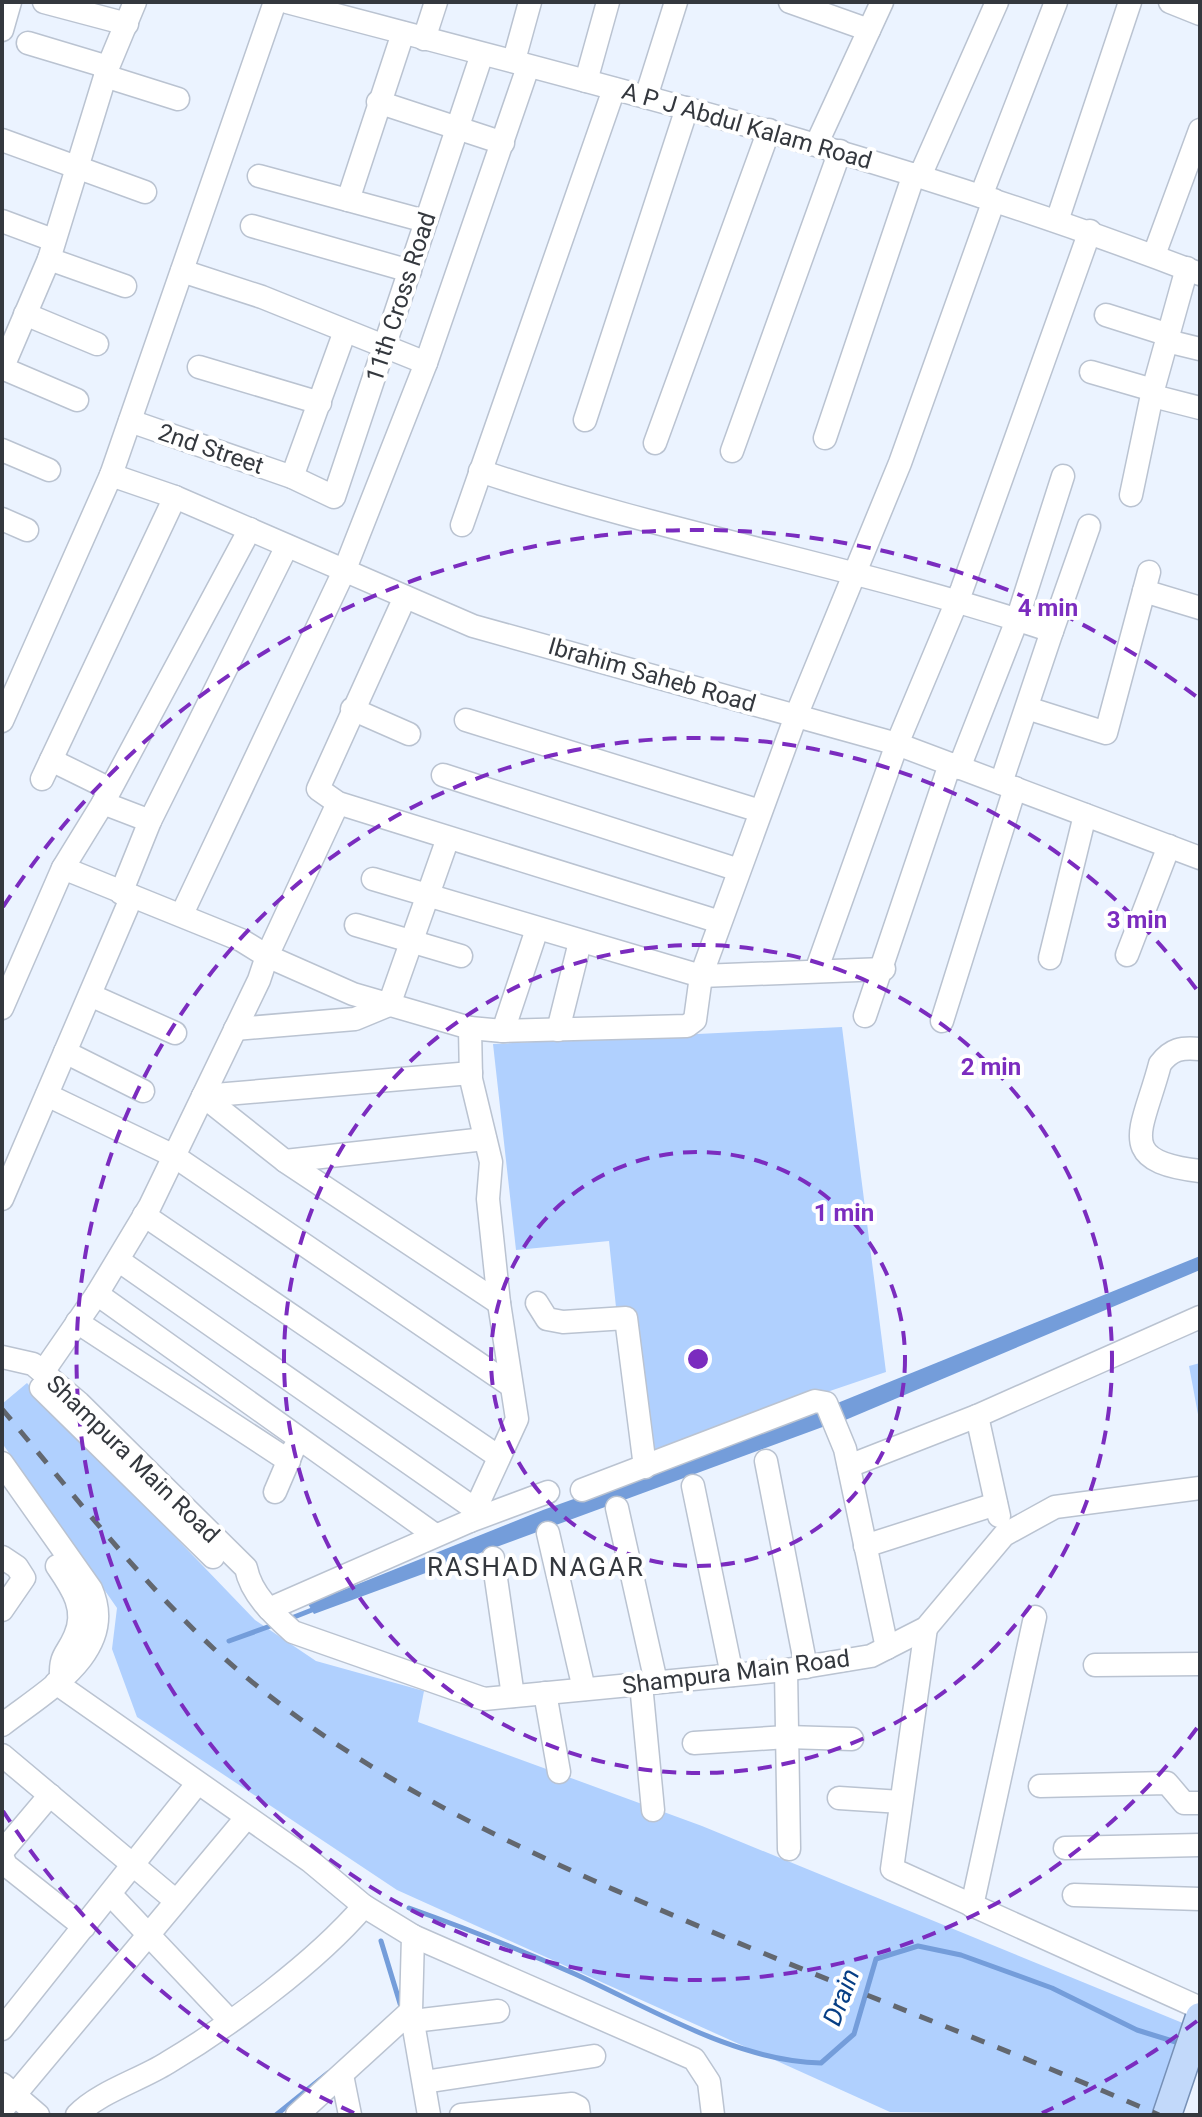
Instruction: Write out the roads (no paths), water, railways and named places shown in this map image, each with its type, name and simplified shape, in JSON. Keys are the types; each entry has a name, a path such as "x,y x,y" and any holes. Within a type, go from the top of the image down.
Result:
{"main road":[{"path":"1167,2115 1200,2017"},
{"path":"1178,2115 1200,2057"}],"street":[{"path":"2,30 10,2"},
{"path":"44,2 127,24"},
{"path":"77,400 2,368 16,321 51,249 107,71 135,2"},
{"path":"2,718 111,475 275,2"},
{"name":"A P J Abdul Kalam Road","path":"287,2 817,143 1090,231 1193,271"},
{"path":"348,200 378,102 413,36 436,2"},
{"path":"182,914 345,569 426,363 503,143 521,64 530,2"},
{"path":"586,81 608,2"},
{"path":"646,97 676,2"},
{"path":"790,2 869,30"},
{"path":"817,143 882,2"},
{"path":"825,438 917,175 997,2"},
{"path":"63,868 126,895 182,914 353,994 470,1028 503,1031 693,1024 701,976 720,922 796,716 900,463 987,198 1056,2"},
{"path":"1057,221 1130,2"},
{"path":"1170,2 1200,14"},
{"path":"28,43 178,99"},
{"name":"11th Cross Road","path":"292,477 334,497 482,54"},
{"path":"462,525 614,89"},
{"path":"378,102 503,143"},
{"path":"585,420 687,108"},
{"path":"655,443 769,130"},
{"path":"1154,255 1200,130"},
{"path":"2,140 145,192"},
{"path":"732,451 840,151"},
{"path":"259,176 425,221"},
{"path":"2,221 125,286"},
{"path":"252,226 410,271"},
{"path":"816,971 897,744 957,600 1090,231"},
{"path":"182,271 262,297 426,363"},
{"path":"1131,495 1168,338 1193,271"},
{"path":"1106,315 1200,349"},
{"path":"16,321 97,344"},
{"path":"292,477 345,331"},
{"path":"199,367 320,403"},
{"path":"1091,372 1200,408"},
{"name":"2nd Street","path":"130,421 292,477"},
{"path":"2,450 49,470"},
{"path":"480,471 563,499 957,600 1052,631"},
{"name":"Ibrahim Saheb Road","path":"111,475 175,497 473,626 897,744 1200,858"},
{"path":"865,1016 955,766 1017,620 1063,476"},
{"path":"150,821 106,796 47,770 175,497"},
{"path":"2,519 27,530"},
{"path":"942,1021 1027,708 1089,526"},
{"path":"2,1008 63,868 106,796 250,529"},
{"path":"2,1199 90,995 150,821 287,546"},
{"path":"1027,708 1106,733 1146,581 1200,608"},
{"path":"405,597 318,789 338,803 720,922"},
{"path":"352,709 409,734"},
{"path":"466,720 760,811"},
{"path":"443,775 739,870"},
{"path":"43,1372 97,1294 144,1215 235,1029 338,803"},
{"path":"1050,958 1085,815"},
{"path":"235,1029 355,1019 389,1005 448,838"},
{"path":"1127,955 1169,846"},
{"path":"373,879 701,976 884,969"},
{"path":"356,925 461,956"},
{"path":"503,1031 537,929"},
{"path":"558,1030 580,942"},
{"path":"90,995 175,1033"},
{"path":"470,1028 471,1073 491,1162 488,1199 499,1303 517,1419 473,1515"},
{"path":"1200,1049 1175,1050 1160,1064 1141,1137 1144,1154 1153,1162 1200,1171"},
{"path":"65,1052 143,1091"},
{"path":"203,1096 471,1073"},
{"path":"47,1095 174,1156 510,1385"},
{"path":"203,1096 285,1161 499,1303"},
{"path":"285,1161 485,1139"},
{"path":"144,1215 499,1457"},
{"path":"118,1260 473,1515"},
{"path":"97,1294 435,1535"},
{"path":"537,1303 547,1319 627,1319 645,1467"},
{"path":"849,1466 977,1416 1200,1317"},
{"path":"77,1322 289,1461"},
{"name":"Shampura Main Road","path":"4,1358 33,1364 79,1403 246,1568 248,1581 271,1612 293,1632 484,1699 796,1668 871,1656 926,1628 1004,1535 1055,1507 1200,1488"},
{"name":"Shampura Main Road","path":"4,1358 35,1383 232,1575 248,1581"},
{"path":"582,1490 815,1401 830,1407 849,1466 887,1648"},
{"path":"977,1416 1004,1535"},
{"path":"275,1492 299,1438"},
{"path":"766,1461 796,1668 787,1737 789,1849"},
{"path":"2,1463 91,1589 99,1607 96,1638 73,1671 2,1725"},
{"path":"693,1486 732,1675"},
{"path":"2,1487 74,1590 81,1616 74,1638 60,1659 59,1680"},
{"path":"271,1612 473,1515 548,1492"},
{"path":"865,1546 996,1504"},
{"path":"617,1508 648,1683 653,1810"},
{"path":"548,1533 584,1689"},
{"path":"2,1557 17,1567 24,1578 2,1610"},
{"path":"493,1558 513,1696"},
{"path":"972,1906 1035,1617"},
{"path":"926,1628 892,1869 1200,2008"},
{"path":"1095,1665 1200,1664"},
{"path":"59,1680 197,1784 310,1861 364,1906 413,1936 694,2059 709,2082 713,2115"},
{"path":"545,1693 559,1772"},
{"path":"694,1743 787,1737 852,1739"},
{"path":"2,1755 176,1901"},
{"path":"1040,1786 1167,1783 1184,1803 1200,1803"},
{"path":"2,2029 197,1784"},
{"path":"50,1795 2,1852 6,1865 84,1927"},
{"path":"839,1798 901,1802"},
{"path":"38,2115 7,2096 148,1936 246,1818"},
{"path":"1065,1848 1200,1845"},
{"path":"110,1894 230,2021"},
{"path":"1074,1895 1200,1899"},
{"path":"77,2115 169,2063 230,2021 345,1928 364,1906"},
{"path":"413,1936 412,2016 429,2115"},
{"path":"297,2115 412,2016 498,2011"},
{"path":"424,2082 594,2056"},
{"path":"342,2075 350,2115"},
{"path":"461,2115 572,2104 578,2107 579,2115"}],"waterway":[{"path":"289,1619 317,1608"},
{"path":"229,1641 276,1624"},
{"name":"Drain","path":"409,1908 555,1965 695,2031 758,2053 789,2060 821,2063 854,2034 876,1959 918,1946 961,1955 1052,1988 1137,2030 1179,2043"},
{"name":"Drain","path":"381,1941 402,2010"},
{"name":"Drain","path":"276,2115 328,2073"}],"railway":[{"path":"2,1409 104,1532 184,1620 261,1690 365,1762 475,1824 589,1879 1159,2115"}],"district":[{"name":"RASHAD NAGAR","path":"536,1567"}]}
